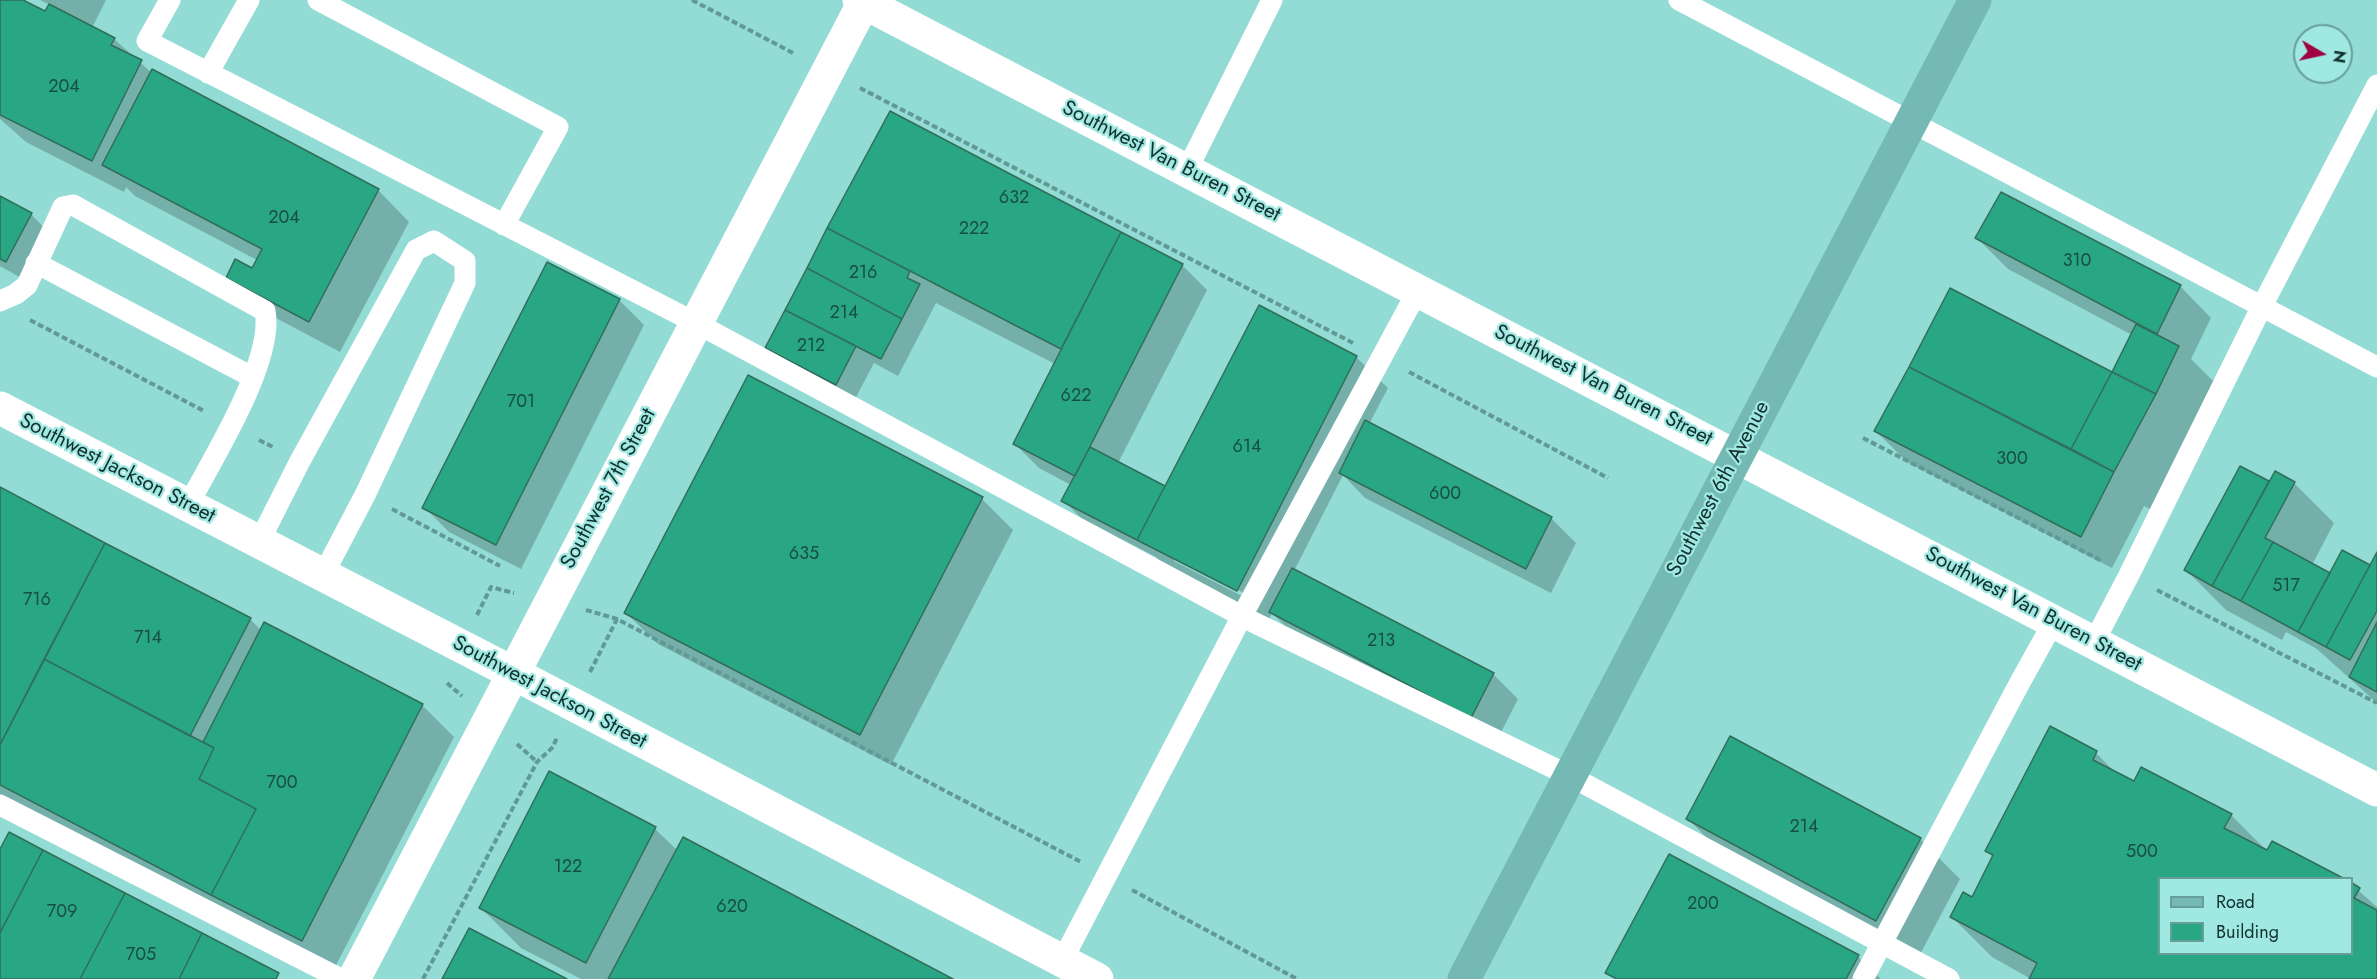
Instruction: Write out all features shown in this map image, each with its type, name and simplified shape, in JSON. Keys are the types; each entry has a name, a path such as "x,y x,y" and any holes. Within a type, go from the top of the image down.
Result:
{"main road":[{"name":"Southwest 6th Avenue","path":"1464,979 1975,0"}],"street":[{"name":"Southwest 7th Street","path":"354,979 863,1"},
{"name":"Southwest Van Buren Street","path":"863,1 2377,790"},
{"name":"Southwest Jackson Street","path":"0,408 1097,979"}],"lane":[{"path":"170,0 147,41 696,324 1052,517 1242,616 1570,776 1949,979"},
{"path":"208,73 249,0"},
{"path":"318,0 558,127 504,225"},
{"path":"1187,170 1272,0"},
{"path":"1679,0 1912,120 2377,367"},
{"path":"2094,642 2262,306 2377,85"},
{"path":"0,300 16,294 27,285 63,207 73,205 265,311 267,323 264,350 188,506"},
{"path":"260,542 300,461 416,250 434,242 465,261 465,283 365,495 323,575"},
{"path":"36,263 252,376"},
{"path":"1062,960 1242,616 1418,290"},
{"path":"1863,979 2054,621"},
{"path":"0,805 341,979"}],"path":[{"path":"692,0 1608,478"},
{"path":"617,619 1106,875 1297,979"},
{"path":"423,979 537,762 552,747"}],"building":[{"path":"0,0 23,0 45,11 49,4 115,38 111,45 142,60 92,161 0,115"},
{"path":"152,69 379,189 309,322 226,278 235,259 252,268 262,249 102,165"},
{"path":"890,111 1121,232 1061,349 827,228"},
{"path":"2001,192 2181,285 2157,334 1975,238"},
{"path":"0,196 32,213 6,262 0,259"},
{"path":"827,228 910,271 907,278 920,284 902,319 807,268"},
{"path":"1121,232 1183,264 1075,476 1013,444"},
{"path":"547,262 620,299 496,545 422,508"},
{"path":"807,268 902,319 881,359 785,310"},
{"path":"1950,288 2112,372 2071,449 1909,367"},
{"path":"1259,305 1357,356 1237,591 1137,540"},
{"path":"785,310 856,346 836,385 765,348"},
{"path":"2136,324 2179,346 2156,394 2112,372"},
{"path":"1909,367 2114,472 2081,537 1874,431"},
{"path":"2112,372 2156,394 2114,472 2071,449"},
{"path":"748,375 983,497 860,735 624,613"},
{"path":"1365,420 1552,517 1526,569 1339,473"},
{"path":"1090,447 1165,486 1137,540 1061,501"},
{"path":"2240,466 2269,481 2212,586 2184,570"},
{"path":"2275,471 2295,482 2265,538 2273,542 2241,601 2212,586"},
{"path":"0,487 105,543 0,745"},
{"path":"2273,542 2330,573 2298,632 2241,601"},
{"path":"105,543 251,618 190,736 44,659"},
{"path":"2342,550 2370,565 2326,647 2298,632"},
{"path":"2377,552 2377,611 2350,660 2326,647"},
{"path":"1292,568 1494,673 1471,718 1269,612"},
{"path":"264,622 423,704 302,941 211,895 256,809 199,779 214,748 203,742"},
{"path":"2377,622 2377,692 2349,677"},
{"path":"44,659 214,748 199,779 256,809 211,895 0,785 0,745"},
{"path":"2050,726 2097,751 2093,760 2134,781 2141,767 2232,814 2224,828 2267,850 2272,841 2341,877 2158,877 2158,955 2353,955 2353,884 2360,888 2354,898 2377,910 2377,979 2029,979 2037,963 1950,917 1963,892 1972,897 1993,855 1985,851"},
{"path":"1730,736 1921,838 1876,921 1686,819"},
{"path":"549,771 656,827 586,963 479,908"},
{"path":"9,832 43,850 0,933 0,849"},
{"path":"683,837 953,979 608,979"},
{"path":"43,850 125,893 80,979 0,979 0,933"},
{"path":"1669,854 1859,955 1846,979 1617,979 1605,973"},
{"path":"125,893 202,933 179,979 80,979"},
{"path":"469,928 567,979 442,979"},
{"path":"202,933 279,973 276,979 179,979"}]}
